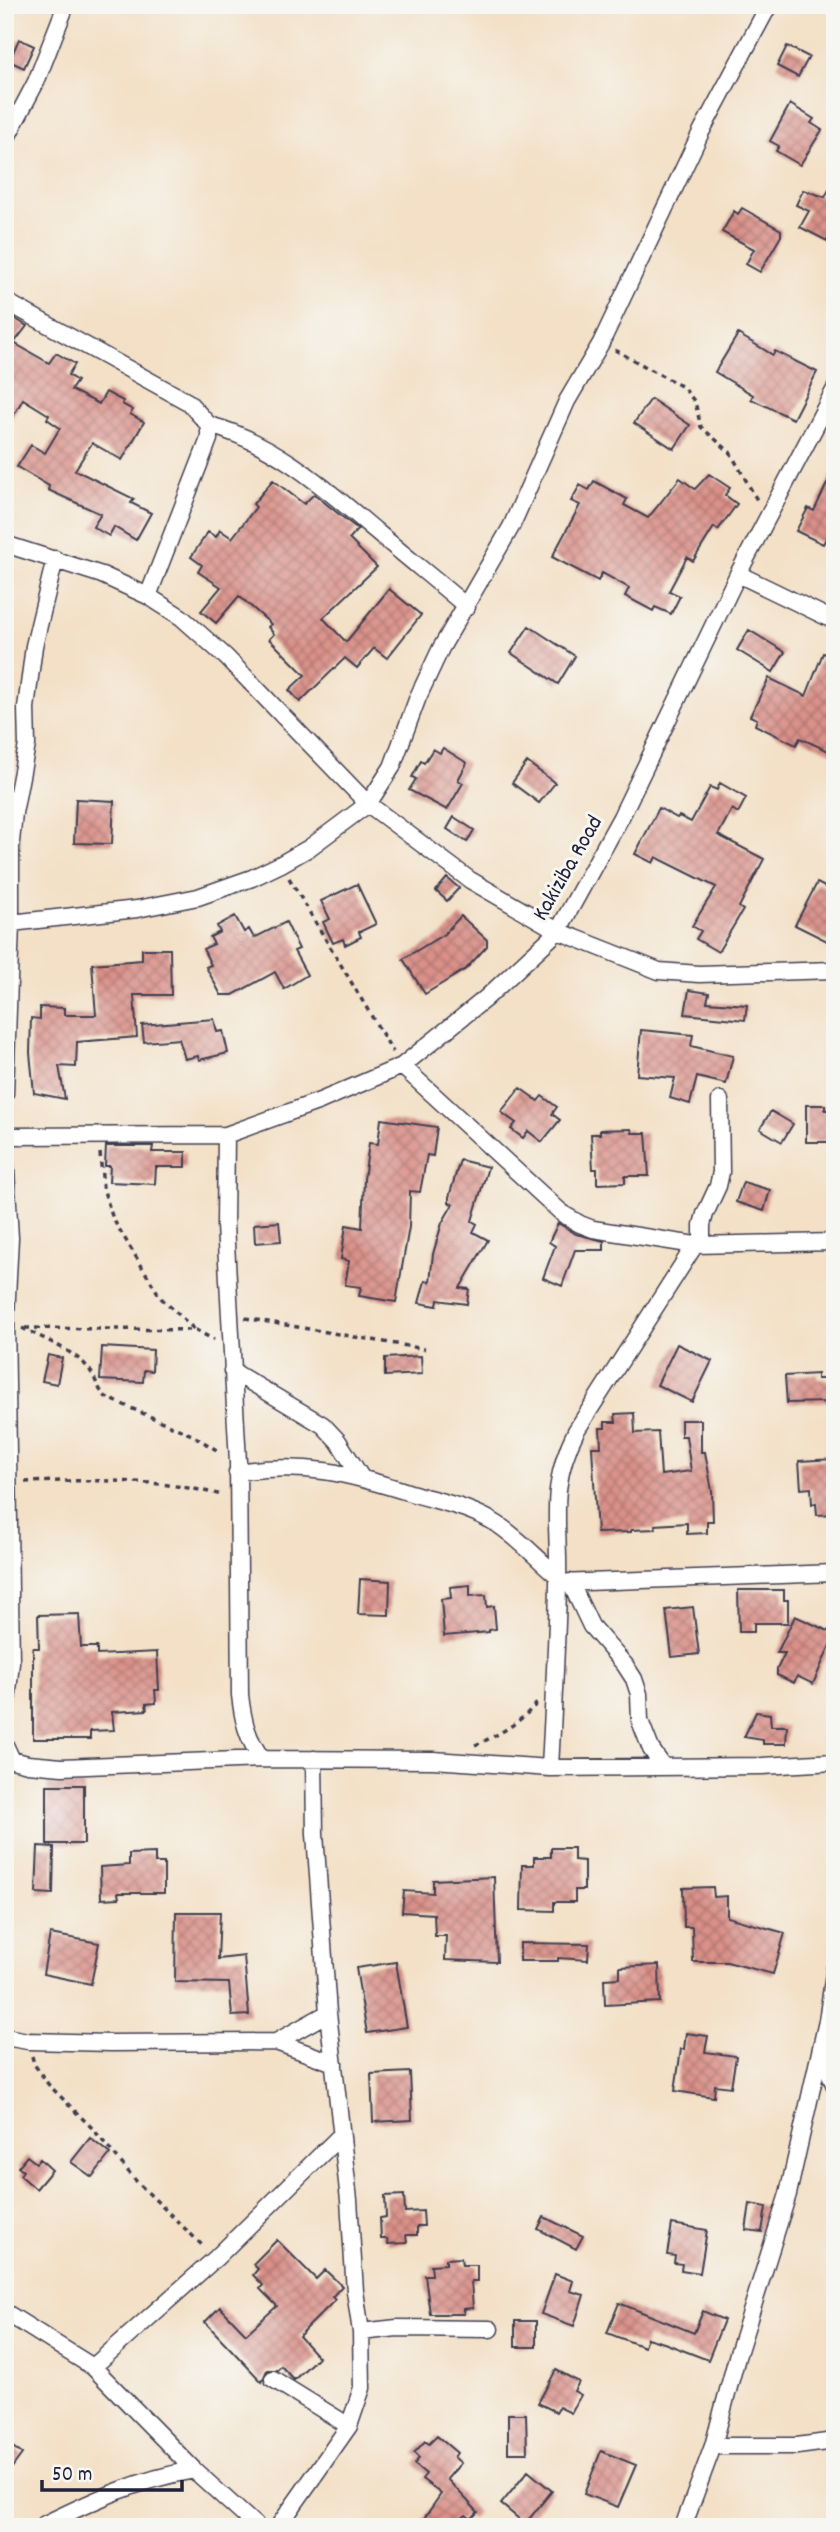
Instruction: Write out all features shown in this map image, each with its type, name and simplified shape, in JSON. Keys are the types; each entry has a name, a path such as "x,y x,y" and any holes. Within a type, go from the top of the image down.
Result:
{"street":[{"path":"5,141 36,82 66,5"},
{"path":"11,923 137,909 198,897 252,878 281,864 309,848 368,804 392,766 418,697 442,648 511,527 567,401 601,343 701,132 769,5"},
{"path":"5,301 188,402 209,425 232,431 258,443 312,477 467,607"},
{"name":"Kakiziba Road","path":"5,1136 226,1135 320,1101 402,1066 486,998 558,931 621,817 738,574 835,389"},
{"path":"148,596 209,439 209,425"},
{"path":"5,544 102,575 148,596 181,617 226,657 368,804 470,880 558,931 659,971 699,974 834,969"},
{"path":"5,1094 13,813 27,745 29,677 55,559"},
{"path":"738,574 835,621"},
{"path":"402,1066 571,1219 593,1229 699,1245 835,1242"},
{"path":"550,1768 562,1580 556,1500 564,1455 576,1431 699,1245 705,1214 718,1186 721,1172 720,1100"},
{"path":"226,1135 225,1225 238,1467 240,1695 243,1726 262,1759"},
{"path":"5,1152 14,1328 7,1597 10,1661 5,1721"},
{"path":"232,1371 323,1425 338,1441 361,1477"},
{"path":"238,1467 302,1467 361,1477 477,1513 524,1544 562,1580 591,1626 621,1658 634,1679 639,1694 643,1732 662,1765"},
{"path":"562,1580 835,1573"},
{"path":"8,1757 27,1764 62,1767 262,1759 433,1760 550,1768 762,1766 835,1762"},
{"path":"278,2527 349,2426 362,2388 349,2200 328,2013 315,1834 314,1759"},
{"path":"683,2527 713,2446 737,2357 788,2194 827,2021 835,1967"},
{"path":"276,2042 328,2013"},
{"path":"827,2021 831,2077 835,2086"},
{"path":"5,2037 28,2041 276,2042 334,2063"},
{"path":"93,2367 216,2258 341,2135"},
{"path":"5,2312 93,2367 194,2470 257,2527"},
{"path":"360,2332 397,2328 490,2329"},
{"path":"273,2379 349,2426"},
{"path":"713,2446 797,2446 835,2441"},
{"path":"43,2525 124,2488 169,2474 194,2470"}],"path":[{"path":"601,343 683,387 695,402 701,427 730,452 768,517"},
{"path":"281,864 402,1066"},
{"path":"99,1136 103,1188 113,1219 161,1298 195,1330 230,1348"},
{"path":"229,1315 425,1349"},
{"path":"14,1328 195,1330"},
{"path":"14,1328 79,1360 88,1368 100,1392 106,1397 192,1435 238,1467"},
{"path":"9,1483 139,1481 183,1485 237,1499"},
{"path":"474,1746 495,1737 524,1718 554,1683"},
{"path":"28,2041 34,2064 48,2084 93,2129 137,2182 216,2258"}],"building":[{"path":"19,39 34,46 24,68 9,61"},
{"path":"787,46 809,57 798,77 777,66"},
{"path":"790,104 814,119 811,123 822,130 800,165 776,151 779,146 770,141"},
{"path":"835,179 835,245 800,227 809,211 796,205 803,190 825,197"},
{"path":"742,208 781,230 781,236 760,272 746,264 754,249 722,232 734,211 738,214"},
{"path":"11,316 27,326 14,343 49,363 56,353 75,364 68,375 77,381 71,390 99,404 106,392 123,401 122,404 133,410 130,414 144,422 122,460 92,443 75,470 134,499 131,503 151,513 136,540 114,527 109,536 93,527 101,514 48,490 49,486 17,467 31,445 45,453 60,428 47,419 49,415 23,399 5,431 5,325"},
{"path":"738,334 773,355 775,351 817,372 793,419 751,399 753,395 715,372"},
{"path":"651,399 690,425 674,449 634,423"},
{"path":"835,467 835,538 828,535 823,544 796,531 808,508 814,511"},
{"path":"709,474 730,488 725,495 737,504 718,530 714,527 693,561 687,557 669,591 680,596 671,614 655,607 653,611 625,596 629,588 602,573 598,581 552,557 580,505 571,501 580,485 589,490 594,481 627,499 624,505 648,518 680,478 695,489"},
{"path":"273,480 304,504 314,494 358,529 349,539 377,567 323,618 346,642 389,589 421,615 387,658 374,648 357,668 345,658 300,702 289,690 305,675 269,639 274,634 268,627 271,624 239,596 216,623 201,611 221,587 198,572 202,565 191,557 208,532 216,537 220,530 232,538 256,507 253,504"},
{"path":"529,626 575,656 558,684 511,653"},
{"path":"749,630 785,652 773,672 737,650"},
{"path":"823,653 835,657 835,754 800,738 796,745 755,725 757,719 750,716 769,678 806,696"},
{"path":"443,748 467,763 458,780 463,783 447,810 409,790 416,779 412,777 421,761 424,763 433,749 440,753"},
{"path":"527,762 555,783 539,803 512,783"},
{"path":"720,783 746,798 738,813 732,809 718,835 764,859 739,907 743,910 718,952 696,939 701,931 692,926 716,887 656,857 653,863 635,854 659,808 691,822 710,787 717,790"},
{"path":"76,799 114,801 112,844 74,843"},
{"path":"454,817 474,830 467,842 447,829"},
{"path":"447,878 459,888 447,901 436,891"},
{"path":"817,883 835,892 835,945 795,925"},
{"path":"357,884 376,924 359,932 361,937 345,945 343,939 333,943 323,922 330,919 321,901"},
{"path":"235,916 244,932 249,929 254,938 286,922 299,949 294,951 307,975 284,989 275,972 233,995 221,995 206,967 211,965 203,949 214,944 210,937 220,932 217,926"},
{"path":"461,916 487,940 487,946 466,969 425,994 403,959 444,934"},
{"path":"142,949 170,949 171,995 134,995 137,1037 77,1042 76,1067 59,1066 65,1099 34,1093 30,1053 31,1018 40,1019 40,1007 64,1008 64,1015 96,1015 92,964 142,960"},
{"path":"689,990 709,993 707,1002 747,1005 745,1020 685,1014"},
{"path":"214,1019 217,1032 223,1031 228,1053 199,1060 198,1056 185,1059 179,1039 144,1042 142,1025"},
{"path":"641,1030 693,1035 691,1046 733,1056 726,1084 697,1077 690,1104 670,1098 675,1078 637,1075"},
{"path":"520,1088 538,1101 542,1096 557,1107 552,1114 560,1120 542,1142 528,1131 523,1138 511,1129 516,1123 501,1112"},
{"path":"806,1105 825,1105 825,1110 835,1110 835,1142 806,1142"},
{"path":"771,1111 793,1124 782,1142 760,1129"},
{"path":"381,1119 437,1127 433,1156 427,1155 420,1192 410,1191 409,1227 396,1302 359,1296 361,1287 345,1285 349,1261 341,1259 346,1225 362,1228 369,1143 378,1144"},
{"path":"631,1129 632,1133 646,1133 649,1176 625,1176 625,1183 597,1184 597,1169 593,1169 591,1134 600,1134 600,1130"},
{"path":"106,1146 153,1146 152,1152 186,1152 186,1167 156,1167 155,1184 109,1182 110,1166 105,1166"},
{"path":"460,1160 488,1167 472,1221 477,1224 473,1232 488,1240 460,1288 469,1289 467,1304 438,1300 437,1306 419,1303 425,1281 430,1282 433,1254 442,1223 453,1204 449,1203 449,1197"},
{"path":"743,1182 770,1190 764,1211 736,1202"},
{"path":"279,1222 281,1241 255,1243 254,1224"},
{"path":"558,1223 576,1234 604,1241 604,1250 575,1250 562,1286 543,1278 555,1246 549,1242"},
{"path":"677,1344 712,1361 692,1402 657,1385"},
{"path":"102,1347 153,1350 152,1371 144,1370 143,1382 100,1380"},
{"path":"48,1355 62,1358 57,1384 42,1381"},
{"path":"421,1356 422,1374 385,1376 385,1358"},
{"path":"817,1374 817,1379 829,1379 829,1402 787,1403 785,1376"},
{"path":"634,1413 635,1433 658,1432 661,1475 691,1471 686,1436 681,1436 681,1420 701,1420 701,1452 705,1452 712,1491 713,1521 707,1521 707,1533 687,1534 687,1523 655,1525 656,1529 631,1532 597,1533 592,1447 601,1447 600,1428 605,1428 605,1422 616,1422 615,1414"},
{"path":"835,1459 835,1514 817,1515 816,1503 812,1504 811,1488 801,1489 799,1461"},
{"path":"360,1579 390,1581 389,1615 358,1614"},
{"path":"470,1585 470,1596 486,1595 487,1607 494,1606 496,1629 444,1636 441,1599 451,1598 450,1587"},
{"path":"738,1590 784,1590 784,1600 788,1600 788,1623 754,1623 754,1632 739,1632"},
{"path":"693,1607 699,1654 672,1657 666,1610"},
{"path":"79,1614 81,1647 97,1647 97,1655 157,1652 159,1690 155,1690 156,1703 146,1704 147,1710 112,1712 114,1730 90,1731 90,1739 33,1739 33,1648 39,1648 38,1615"},
{"path":"795,1616 835,1634 813,1684 797,1676 794,1683 777,1675 785,1653 777,1653"},
{"path":"756,1712 770,1714 771,1726 787,1726 786,1744 763,1744 763,1740 744,1737"},
{"path":"47,1785 84,1785 84,1844 47,1844"},
{"path":"38,1846 54,1847 53,1894 36,1893"},
{"path":"551,1848 574,1848 574,1860 584,1861 584,1890 575,1890 575,1902 554,1902 554,1911 521,1910 522,1865 534,1865 534,1857 551,1857"},
{"path":"155,1853 155,1863 164,1863 164,1893 118,1893 119,1898 101,1899 100,1867 129,1865 129,1854"},
{"path":"494,1877 497,1962 445,1960 446,1936 435,1936 434,1914 402,1912 404,1891 433,1893 433,1880"},
{"path":"713,1887 714,1897 727,1896 727,1917 785,1933 773,1974 727,1962 693,1962 692,1927 684,1927 683,1888"},
{"path":"176,1912 220,1912 218,1959 244,1956 249,2015 232,2016 229,1983 175,1982"},
{"path":"50,1934 99,1943 91,1984 43,1974"},
{"path":"520,1943 589,1944 588,1960 558,1958 558,1961 520,1961"},
{"path":"396,1962 407,2027 367,2033 356,1968"},
{"path":"659,1965 660,2002 605,2005 604,1979 620,1978 620,1967"},
{"path":"686,2033 708,2036 705,2052 736,2056 731,2087 715,2085 714,2097 675,2091"},
{"path":"410,2072 412,2120 373,2122 371,2074"},
{"path":"90,2138 110,2154 92,2177 71,2162"},
{"path":"27,2156 36,2163 40,2159 52,2170 36,2189 20,2175 23,2171 18,2167"},
{"path":"404,2195 405,2212 423,2211 424,2226 417,2226 417,2235 406,2235 407,2243 388,2244 387,2239 381,2239 380,2218 386,2217 385,2196"},
{"path":"750,2204 766,2207 762,2232 746,2230"},
{"path":"544,2217 583,2236 576,2249 538,2229"},
{"path":"672,2224 707,2230 700,2273 681,2270 682,2264 674,2263 675,2256 667,2255"},
{"path":"277,2240 316,2279 325,2270 342,2286 332,2297 335,2300 299,2336 318,2357 294,2380 281,2366 277,2370 267,2370 262,2382 205,2322 220,2307 246,2334 277,2306 260,2289 263,2285 253,2275 258,2269 253,2264"},
{"path":"461,2258 462,2265 477,2265 477,2281 471,2281 473,2308 464,2309 464,2314 430,2314 425,2275 432,2275 431,2265 446,2264 446,2259"},
{"path":"555,2274 573,2281 570,2291 584,2295 574,2326 541,2314"},
{"path":"619,2303 694,2333 703,2311 724,2320 708,2360 647,2338 644,2347 607,2333"},
{"path":"515,2321 536,2321 536,2347 515,2347"},
{"path":"556,2370 579,2382 574,2391 581,2395 571,2413 559,2407 556,2412 538,2403"},
{"path":"508,2414 526,2414 527,2453 508,2453"},
{"path":"437,2436 457,2453 454,2457 461,2463 447,2479 478,2512 471,2519 466,2515 452,2527 418,2527 441,2494 422,2479 426,2474 414,2464 419,2458 414,2453 425,2441 429,2444"},
{"path":"5,2441 22,2454 5,2477"},
{"path":"601,2451 636,2465 618,2507 584,2494"},
{"path":"528,2471 552,2491 525,2524 501,2504"}]}
